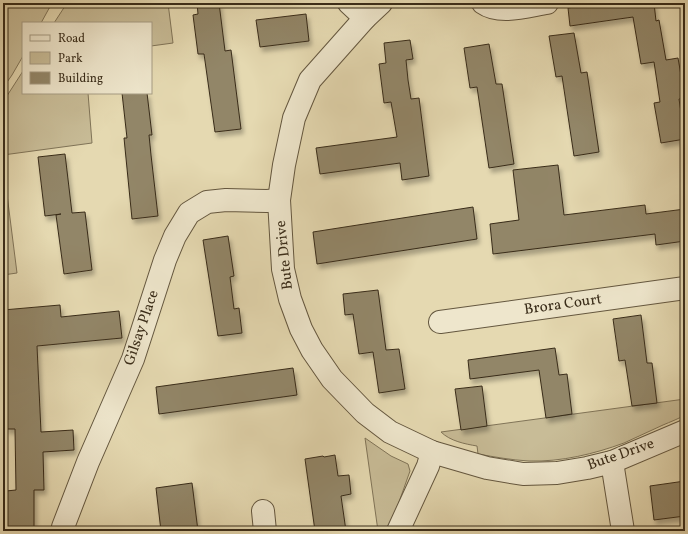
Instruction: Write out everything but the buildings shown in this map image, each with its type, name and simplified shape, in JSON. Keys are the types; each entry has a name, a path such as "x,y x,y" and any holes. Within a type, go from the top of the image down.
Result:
{"street":[{"path":"349,3 365,18"},
{"name":"Bute Drive","path":"381,3 365,18 310,80 294,118 284,165 279,200 283,269 290,299 301,329 312,350 332,379 365,414 390,432 432,452 487,468 523,474 557,473 612,462 685,431"},
{"path":"483,3 487,6 500,9 547,3"},
{"name":"Gilsay Place","path":"63,531 63,527 88,462 133,359 165,260 175,236 189,213 207,202 226,200 279,200"},
{"name":"Brora Court","path":"440,322 685,288"},
{"path":"398,531 428,466 432,452"},
{"path":"612,462 623,531"}],"green space":[{"path":"3,3 52,3 42,22 22,22 22,58 3,88"},
{"path":"67,3 168,3 173,43 152,46 152,22 55,22"},
{"path":"22,73 22,94 88,94 92,143 3,155 3,102"},
{"path":"3,163 17,273 3,275"},
{"path":"685,399 685,415 680,418 624,443 601,451 565,459 529,461 478,454 477,446 453,440 441,432"},
{"path":"365,438 391,456 408,464 410,471 393,519 384,531 378,531"}]}
